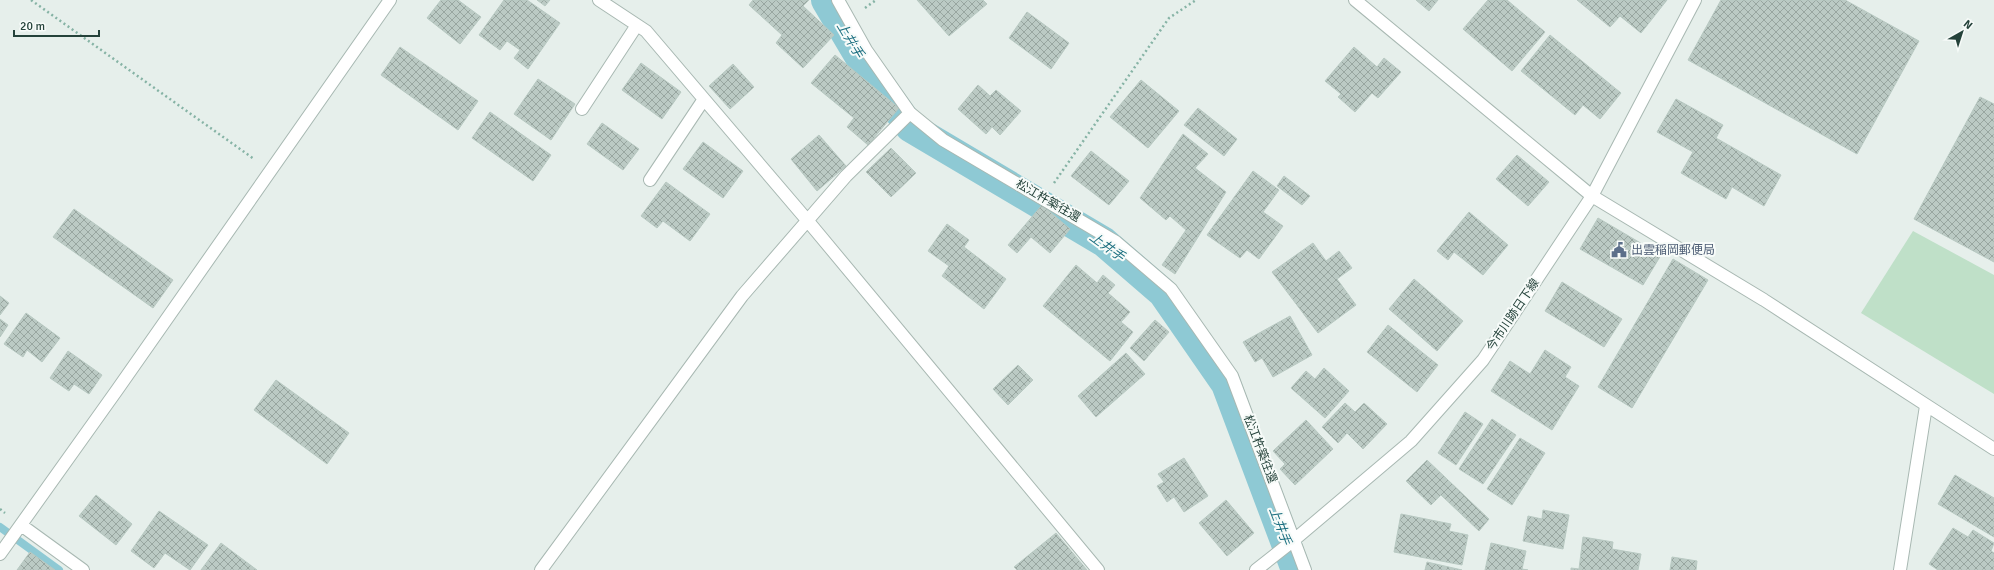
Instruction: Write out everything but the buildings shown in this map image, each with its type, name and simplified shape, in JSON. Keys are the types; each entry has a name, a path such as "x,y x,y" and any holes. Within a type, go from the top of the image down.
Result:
{"street":[{"path":"0,554 390,0"},
{"path":"600,0 646,31 807,220 1098,570"},
{"name":"松江杵築往還","path":"838,0 866,50 910,113 943,140 1044,198 1116,242 1171,289 1232,376 1305,570"},
{"path":"1355,0 1592,196 1764,300 1994,449"},
{"name":"今市川跡日下線","path":"1256,570 1294,540 1411,441 1483,360 1592,196 1695,0"},
{"path":"582,109 637,25"},
{"path":"650,180 704,99"},
{"path":"541,570 742,296 846,176 910,113"},
{"path":"1900,570 1926,406"},
{"path":"21,524 83,570"}],"path":[{"path":"32,0 270,170"},
{"path":"1044,198 1169,18 1196,0"}],"green space":[{"path":"1913,231 1994,275 1994,394 1861,313"}],"waterway":[{"name":"上井手","path":"826,0 861,59 910,127 1104,242 1163,293 1226,384 1296,570"},
{"path":"0,527 59,570"}],"place":[{"name":"出雲稲岡郵便局","path":"1619,250"}]}
